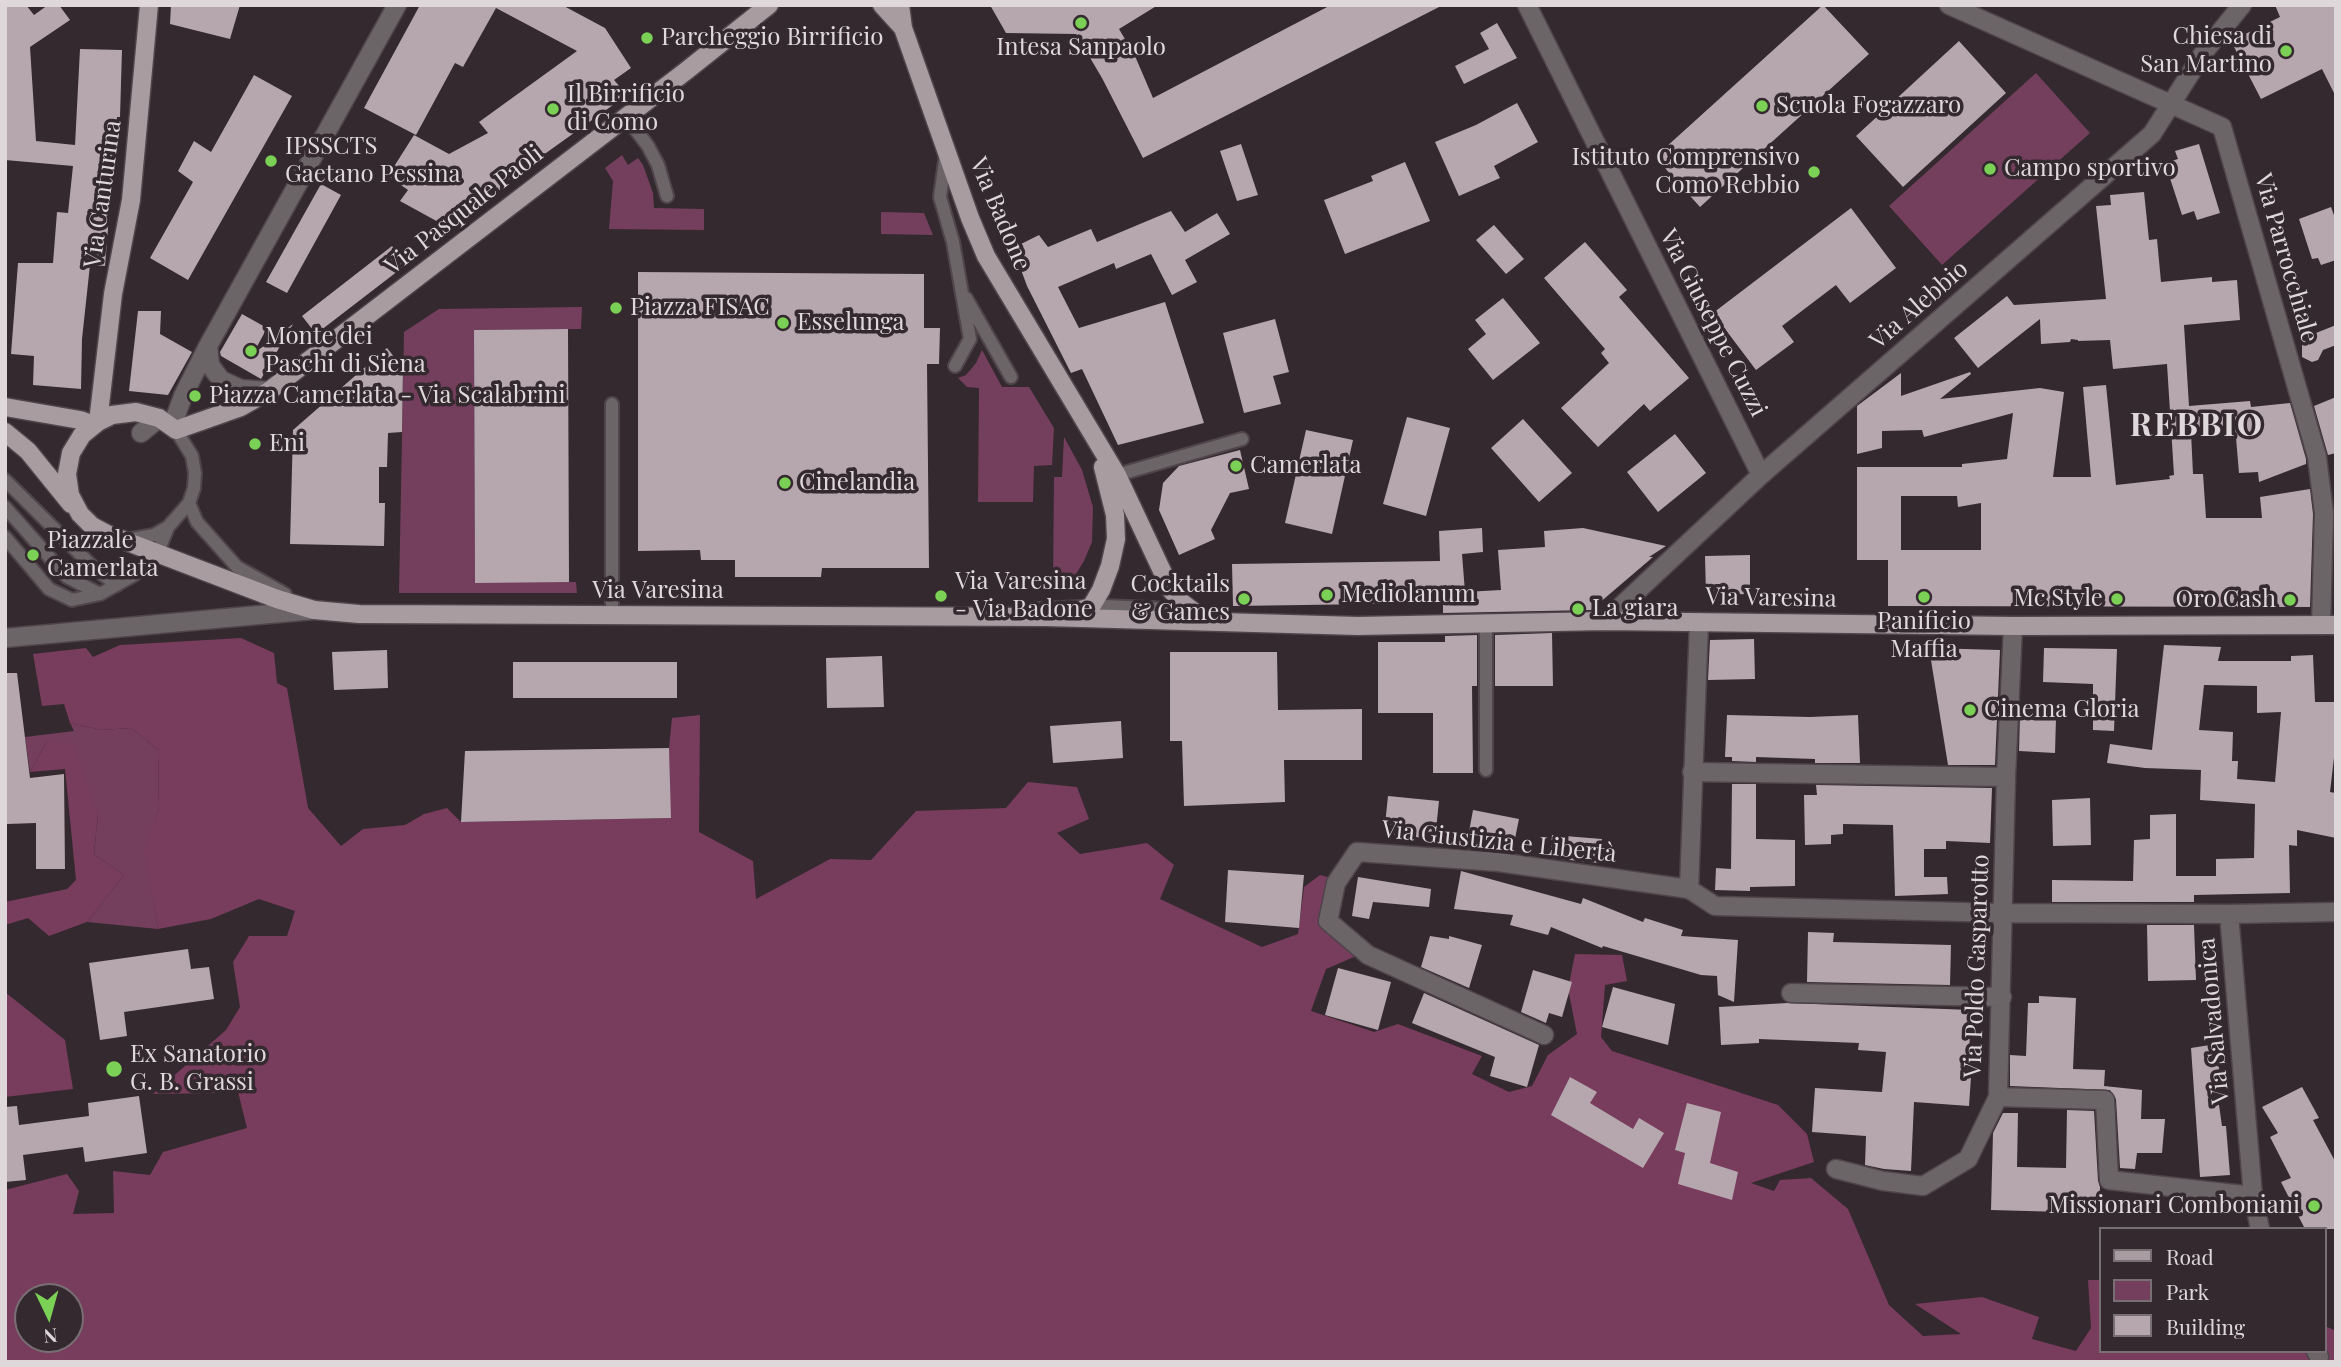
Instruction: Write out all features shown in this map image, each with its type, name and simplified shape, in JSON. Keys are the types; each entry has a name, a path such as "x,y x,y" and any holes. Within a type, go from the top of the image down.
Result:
{"main road":[{"name":"Via Canturina","path":"102,389 113,294 131,200 149,5"},
{"path":"763,10 774,5"},
{"name":"Via Badone","path":"882,5 903,28"},
{"name":"Via Badone","path":"900,5 903,28 986,256 1096,444 1117,475 1171,590 1181,602 1206,621"},
{"name":"Via Pasquale Paoli","path":"169,425 241,407 270,391 763,10"},
{"path":"102,389 108,400 125,412"},
{"path":"96,423 102,389"},
{"path":"5,407 96,423"},
{"path":"80,514 70,495 67,474 71,453 82,435 96,423 125,412 136,412 169,425"},
{"path":"5,432 28,451 92,526 122,540"},
{"name":"Via Badone","path":"1091,607 1111,566 1116,539 1115,515 1096,444"},
{"name":"Via Varesina","path":"122,540 277,599 314,610 359,614 612,612 1046,617 1358,626 1605,621 2014,626 2329,625"},
{"path":"1046,617 1091,607"}],"street":[{"path":"141,433 169,425 206,344 260,253 397,5"},
{"name":"Via Giuseppe Cuzzi","path":"1527,5 1761,475"},
{"name":"Via Parrocchiale","path":"1949,5 2222,127 2317,457 2324,513 2329,625"},
{"name":"Via Alebbio","path":"1605,621 1761,475 2152,134 2204,52 2242,5"},
{"path":"206,344 210,365 221,380 241,389 270,391"},
{"path":"5,638 314,610"},
{"path":"1699,622 1689,889 1715,906 2004,913 2229,914"},
{"name":"Via Poldo Gasparotto","path":"1836,1169 1883,1181 1923,1186 1968,1159 1998,1097 2006,777 2014,626"},
{"path":"1692,772 2006,777"},
{"name":"Via Giustizia e Libertà","path":"1544,1035 1368,955 1328,921 1336,883 1357,852 1498,862 1689,889"},
{"name":"Via Salvadonica","path":"2260,1227 2253,1196 2229,914 2336,912"},
{"path":"1791,993 2001,997"},
{"path":"1998,1097 2105,1100 2109,1180 2253,1196"}],"lane":[{"path":"626,117 648,146 658,165 667,196"},
{"path":"947,149 940,197 953,242 970,339 955,366"},
{"path":"961,289 1012,377"},
{"path":"612,404 612,612"},
{"path":"122,540 155,535 168,527 189,503 194,481 192,456 169,425"},
{"path":"1117,475 1242,439"},
{"path":"5,480 94,569 117,584"},
{"name":"Via Varesina","path":"189,503 202,529 237,567 281,593 317,603 362,607 612,612 1013,610 1091,607 1164,609 1206,621"},
{"path":"5,507 67,577 100,594"},
{"path":"5,537 49,589 72,600 100,594 148,564 158,552 168,527"},
{"path":"1486,623 1486,770"}],"green space":[{"name":"Campo sportivo","path":"2036,73 2090,133 1942,265 1889,206"},
{"path":"622,155 628,165 638,158 643,165 653,193 654,208 704,209 704,230 609,229 613,181 605,168"},
{"path":"881,212 924,213 933,235 881,234"},
{"path":"582,307 581,329 474,330 475,582 576,582 577,593 399,593 404,332 439,309"},
{"path":"982,350 1002,387 1029,387 1054,428 1052,465 1034,466 1033,502 978,502 979,388 967,387 958,378 966,375"},
{"path":"1064,437 1082,470 1093,507 1092,542 1073,579 1064,585 1053,585 1054,477 1062,477"},
{"path":"70,723 102,730 131,728 158,750 159,808 145,850 158,929 87,922 124,875 94,854 98,814 47,741 30,772 25,737 74,731"}],"shaded area":[{"path":"241,638 274,653 277,683 287,688 308,808 341,846 363,829 405,825 424,814 447,808 461,822 670,818 669,748 672,718 700,715 699,832 753,861 756,899 830,859 871,860 916,811 1006,808 1028,782 1077,787 1089,819 1057,833 1080,854 1147,843 1174,865 1160,899 1262,947 1298,934 1304,887 1320,875 1335,879 1334,920 1354,957 1326,969 1311,1011 1374,1032 1398,1024 1482,1056 1472,1074 1509,1092 1532,1086 1548,1055 1577,1034 1568,989 1575,954 1622,955 1627,981 1605,985 1601,1037 1612,1051 1778,1105 1807,1134 1814,1162 1751,1183 1774,1191 1780,1180 1811,1178 1848,1209 1889,1305 1923,1336 1961,1334 1915,1304 1982,1297 2039,1317 2032,1339 2076,1351 2091,1328 2088,1280 2100,1280 2100,1353 2327,1353 2327,1327 2336,1331 2336,1362 5,1362 5,1190 67,1174 79,1191 73,1214 114,1213 113,1171 150,1175 163,1152 247,1128 235,1080 221,1093 153,1094 226,1030 240,1007 233,962 249,936 287,936 295,911 259,899 211,919 158,929 144,850 159,808 158,750 131,728 102,730 70,723 64,704 42,706 33,654 86,648 93,657 120,645"},
{"path":"47,741 73,744 98,814 94,854 124,875 87,922 49,936 28,918 5,925 5,902 67,889 76,880 65,769 30,772"},
{"path":"5,992 65,1040 73,1089 5,1097"}],"building":[{"path":"5,5 26,5 34,15 48,5 59,5 70,20 30,47 36,141 75,145 80,49 122,50 120,117 117,117 105,266 90,265 82,339 81,389 33,385 34,356 11,354 18,263 53,263 57,212 68,213 73,166 5,160"},
{"path":"171,5 240,5 230,39 170,24"},
{"path":"420,5 562,5 605,28 631,68 614,80 627,95 500,186 502,188 451,229 400,201 408,190 388,176 414,135 449,154 488,133 479,122 577,51 496,8 463,67 455,63 416,135 364,108"},
{"path":"990,5 1158,5 1119,29 1135,56 1153,98 1331,5 1443,5 1143,158 1076,34 1006,33"},
{"name":"Scuola Fogazzaro","path":"1823,5 1869,54 1700,207 1655,157"},
{"name":"Chiesa di San Martino","path":"2275,5 2336,5 2336,97 2322,69 2261,99 2231,41 2280,17"},
{"path":"1497,23 1517,58 1464,84 1455,66 1489,49 1480,33"},
{"path":"1959,41 2006,93 1903,187 1856,136"},
{"path":"254,75 292,96 188,280 150,258 193,182 178,171 194,141 211,152"},
{"path":"1517,103 1538,142 1494,166 1500,178 1459,196 1435,142 1476,125"},
{"path":"1241,144 1258,195 1237,201 1220,151"},
{"path":"2199,144 2220,213 2197,220 2194,211 2182,215 2165,163 2178,159 2175,151"},
{"path":"1405,162 1430,221 1345,254 1324,200 1373,181 1371,176"},
{"path":"321,184 341,195 287,293 266,282"},
{"path":"2144,192 2149,240 2157,239 2161,282 2212,277 2212,282 2237,280 2240,320 2184,325 2189,406 2250,401 2251,407 2290,403 2306,464 2259,482 2258,472 2239,473 2235,426 2191,432 2193,474 2203,474 2206,518 2262,518 2260,497 2310,489 2313,514 2310,607 1888,606 1888,560 1857,560 1857,467 1962,467 1962,464 2007,459 2013,413 1924,437 1922,430 1882,431 1882,448 1857,454 1857,406 1901,373 1901,396 1970,372 1971,374 1940,399 2040,388 2064,392 2053,477 2091,477 2083,387 2106,385 2116,485 2170,479 2169,476 2174,475 2167,364 2113,369 2110,340 2071,339 2070,342 2041,344 2040,319 1978,368 1954,338 2007,296 2014,305 2106,299 2096,206 2111,205 2110,195","holes":["1901,496 1957,496 1958,507 1981,503 1981,550 1901,550"]},
{"path":"2331,207 2336,221 2336,260 2321,265 2318,258 2312,259 2299,219"},
{"path":"1851,208 1896,268 1850,303 1836,285 1782,326 1794,342 1756,370 1713,313"},
{"path":"1171,211 1185,232 1217,213 1230,234 1185,260 1197,282 1172,295 1151,254 1116,269 1114,263 1058,287 1079,328 1165,302 1204,423 1118,445 1082,369 1071,373 1027,286 1013,248 1039,235 1048,247 1091,229 1097,242"},
{"path":"1494,225 1524,259 1506,274 1476,240"},
{"path":"1585,242 1627,290 1619,297 1689,378 1650,411 1644,404 1598,447 1561,408 1609,363 1601,353 1605,349 1544,278"},
{"path":"392,246 407,264 316,334 302,316"},
{"path":"638,272 924,274 924,328 940,328 939,364 927,364 929,568 822,568 821,577 735,577 735,560 701,560 700,550 638,551"},
{"path":"1503,298 1540,343 1493,380 1468,349 1486,334 1475,320"},
{"path":"138,311 161,311 160,334 192,352 168,395 129,391"},
{"path":"242,314 267,328 253,354 293,324 261,379 221,356 220,352"},
{"path":"1275,319 1289,372 1273,376 1281,404 1244,413 1223,333"},
{"path":"2336,325 2336,345 2323,350 2318,360 2312,362 2302,357 2302,345 2311,335"},
{"path":"568,329 569,582 475,583 474,330"},
{"path":"387,348 403,368 402,432 388,433 387,467 379,467 379,503 385,503 384,546 290,544 293,430"},
{"path":"2336,397 2336,453 2328,455 2314,406"},
{"path":"1407,417 1450,428 1426,516 1383,504"},
{"path":"1523,419 1572,473 1539,502 1491,448"},
{"path":"1306,430 1353,440 1332,534 1285,523"},
{"path":"1675,434 1706,473 1658,512 1627,472"},
{"path":"1240,450 1249,489 1230,493 1211,530 1215,539 1179,555 1159,510 1163,483 1179,466"},
{"path":"1482,528 1483,552 1462,554 1465,592 1501,590 1498,550 1545,547 1544,531 1583,528 1666,546 1649,557 1653,557 1591,610 1443,613 1443,603 1233,606 1232,564 1440,561 1439,531"},
{"path":"1750,555 1750,594 1706,595 1705,556"},
{"path":"1552,633 1553,686 1495,686 1495,635"},
{"path":"1477,635 1477,686 1472,686 1473,773 1433,773 1433,713 1378,713 1378,642 1445,642 1445,636"},
{"path":"1754,639 1755,679 1708,680 1710,640"},
{"path":"2164,645 2221,647 2218,661 2291,661 2291,656 2313,655 2315,702 2336,702 2336,740 2330,792 2336,793 2336,838 2297,830 2297,846 2289,845 2290,893 2194,895 2194,902 2052,902 2052,880 2133,881 2134,840 2150,839 2150,815 2176,814 2176,876 2216,876 2216,859 2254,858 2255,804 2200,800 2201,770 2145,768 2107,763 2110,744 2152,750","holes":["2204,685 2257,686 2257,713 2281,712 2275,782 2237,779 2238,761 2232,761 2233,732 2199,730"]},
{"name":"Cinema Gloria","path":"1929,648 2000,650 1995,765 1948,765"},
{"path":"2044,648 2117,649 2114,731 2093,730 2093,684 2043,682"},
{"path":"387,650 388,688 334,690 332,652"},
{"path":"1170,652 1277,652 1278,710 1362,709 1362,760 1284,760 1285,802 1184,806 1182,741 1170,741"},
{"path":"882,656 884,707 827,708 826,658"},
{"path":"513,662 677,662 677,698 513,698"},
{"path":"5,673 17,673 30,778 64,774 65,869 36,869 36,823 7,824"},
{"path":"1727,715 1858,715 1860,763 1815,763 1815,759 1756,757 1756,762 1732,761 1732,757 1725,757"},
{"path":"2020,716 2056,718 2055,753 2019,751"},
{"path":"1121,721 1123,758 1053,763 1050,726"},
{"path":"669,748 671,818 461,822 465,751"},
{"path":"1732,784 1756,784 1756,839 1795,840 1795,886 1750,887 1750,891 1715,890 1716,868 1731,869"},
{"path":"1816,785 1992,788 1990,843 1946,841 1946,849 1924,849 1924,877 1947,877 1948,894 1895,896 1893,825 1843,824 1843,834 1831,835 1831,844 1805,845 1804,795 1817,795"},
{"path":"1388,796 1439,801 1435,839 1384,834"},
{"path":"2090,798 2091,845 2053,846 2052,800"},
{"path":"1473,810 1519,819 1512,853 1466,848"},
{"path":"1552,835 1602,839 1599,863 1550,858"},
{"path":"1228,870 1304,875 1299,928 1225,922"},
{"path":"1461,871 1581,904 1583,898 1643,922 1645,918 1683,930 1681,936 1738,940 1734,1002 1718,995 1717,976 1701,975 1603,946 1602,948 1551,927 1548,935 1510,925 1513,915 1454,909"},
{"path":"1358,877 1431,889 1429,907 1373,902 1369,919 1352,916"},
{"path":"2147,925 2194,925 2196,980 2148,981"},
{"path":"1808,932 1834,933 1833,942 1951,945 1950,985 1807,982"},
{"path":"1430,936 1449,939 1449,936 1482,945 1469,988 1421,967"},
{"path":"188,949 191,969 209,967 214,999 124,1012 127,1036 100,1040 89,963"},
{"path":"1338,968 1391,982 1378,1030 1325,1015"},
{"path":"1533,970 1572,982 1562,1017 1549,1013 1546,1023 1521,1012"},
{"path":"1613,987 1675,1004 1668,1045 1602,1027"},
{"path":"1424,993 1539,1045 1527,1087 1490,1076 1495,1057 1412,1023"},
{"path":"2039,996 2076,998 2073,1069 2105,1070 2104,1086 2142,1090 2141,1119 2165,1119 2162,1153 2137,1153 2135,1169 2120,1168 2116,1099 2110,1090 2010,1086 2010,1055 2026,1056 2028,1003 2039,1003"},
{"path":"1787,1003 1971,1010 1969,1106 1914,1102 1911,1171 1865,1165 1866,1136 1812,1132 1815,1088 1882,1092 1886,1052 1858,1050 1859,1043 1759,1039 1759,1043 1721,1045 1719,1007"},
{"path":"2216,1044 2220,1076 2215,1077 2222,1126 2226,1126 2230,1175 2200,1177 2191,1048"},
{"path":"1570,1077 1597,1092 1590,1103 1633,1129 1639,1118 1664,1133 1643,1168 1551,1115"},
{"name":"Missionari Comboniani","path":"2302,1087 2319,1118 2313,1120 2336,1163 2336,1229 2304,1227 2281,1182 2291,1178 2270,1137 2278,1133 2262,1107"},
{"path":"139,1096 147,1153 85,1162 83,1147 23,1155 26,1180 5,1182 5,1107 17,1106 19,1125 89,1116 88,1103"},
{"path":"1687,1103 1721,1112 1710,1163 1738,1172 1732,1200 1678,1184 1685,1153 1675,1150"},
{"path":"2067,1110 2094,1111 2100,1187 2099,1213 1991,1210 1993,1133 2003,1113 2018,1113 2017,1167 2066,1168"}],"place":[{"name":"Intesa Sanpaolo","path":"1081,23"},
{"name":"Parcheggio Birrificio","path":"647,38"},
{"name":"Chiesa di San Martino","path":"2286,51"},
{"name":"Scuola Fogazzaro","path":"1762,106"},
{"name":"Il Birrificio di Como","path":"553,109"},
{"name":"IPSSCTS Gaetano Pessina","path":"271,161"},
{"name":"Campo sportivo","path":"1990,169"},
{"name":"Istituto Comprensivo Como Rebbio","path":"1814,172"},
{"name":"Piazza FISAC","path":"616,308"},
{"name":"Esselunga","path":"783,323"},
{"name":"Monte dei Paschi di Siena","path":"251,351"},
{"name":"Piazza Camerlata - Via Scalabrini","path":"195,396"},
{"name":"Eni","path":"255,444"},
{"name":"Camerlata","path":"1236,466"},
{"name":"Cinelandia","path":"785,483"},
{"name":"Piazzale Camerlata","path":"33,555"},
{"name":"Mediolanum","path":"1327,595"},
{"name":"Via Varesina - Via Badone","path":"941,596"},
{"name":"Panificio Maffia","path":"1924,597"},
{"name":"Cocktails & Games","path":"1244,599"},
{"name":"Mc Style","path":"2117,599"},
{"name":"Oro Cash","path":"2290,600"},
{"name":"La giara","path":"1578,609"},
{"name":"Cinema Gloria","path":"1970,710"},
{"name":"Ex Sanatorio G. B. Grassi","path":"114,1069"},
{"name":"Missionari Comboniani","path":"2314,1206"}],"district":[{"name":"REBBIO","path":"2197,426"}]}
